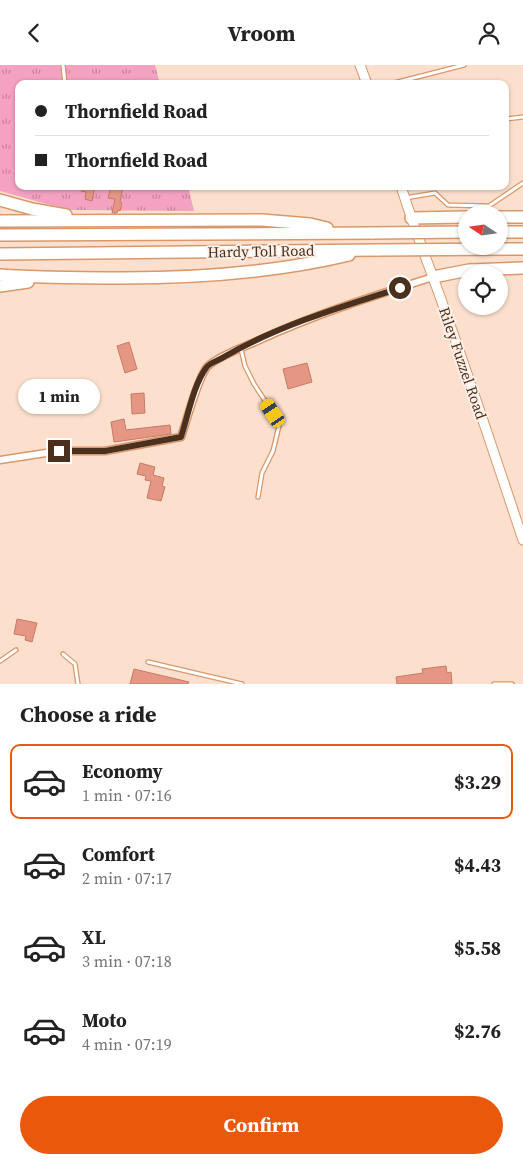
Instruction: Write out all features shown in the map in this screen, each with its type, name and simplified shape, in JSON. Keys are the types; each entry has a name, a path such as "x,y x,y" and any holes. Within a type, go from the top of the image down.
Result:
{"highway":[{"path":"0,200 32,209 92,219"},
{"path":"411,218 458,217"},
{"path":"508,217 523,217"},
{"path":"0,221 92,219 262,220 310,225 353,233"},
{"path":"508,232 523,232"},
{"name":"Hardy Toll Road","path":"0,235 458,233"},
{"name":"Hardy Toll Road","path":"0,254 523,249"},
{"path":"0,275 47,279 188,277 313,263 373,250"},
{"path":"434,277 469,270 523,268"},
{"path":"0,286 47,279"}],"main road":[{"path":"360,65 366,80"},
{"name":"Riley Fuzzel Road","path":"402,190 434,277 523,540"}],"street":[{"path":"0,460 59,451 105,451 181,437 195,391 206,367 241,348 334,309 434,277"}],"lane":[{"path":"63,65 65,80"},
{"path":"406,80 464,65"},
{"path":"509,119 523,117"},
{"path":"404,198 435,193 448,205 488,205 523,183"},
{"path":"241,348 245,366 279,426 273,451 262,473 258,497"},
{"path":"0,661 16,651"},
{"path":"63,654 75,664 78,684"},
{"path":"148,662 242,684"},
{"path":"494,684 512,684"}],"green space":[{"path":"0,65 155,65 159,80 15,80 15,190 189,190 194,211 68,210 0,191"}],"building":[{"path":"94,190 92,201 85,199 86,192 81,191"},
{"path":"110,190 122,190 120,211 112,213 115,199 108,198"},
{"path":"129,342 137,369 125,373 117,346"},
{"path":"307,363 312,382 288,389 283,369"},
{"path":"144,393 145,413 132,414 131,394"},
{"path":"124,419 126,430 170,425 171,434 114,442 111,422"},
{"path":"140,463 155,467 153,475 164,478 162,486 165,487 161,501 147,498 151,481 145,480 146,476 137,474"},
{"path":"17,619 37,623 32,642 25,640 26,636 14,634"},
{"path":"446,666 447,673 451,672 452,684 397,684 396,677 423,673 422,669"},
{"path":"134,669 189,682 188,684 130,684"}],"route":[{"path":"59,451 105,451 181,437 195,391 206,367 230,353 286,328 334,309 400,288"}]}
